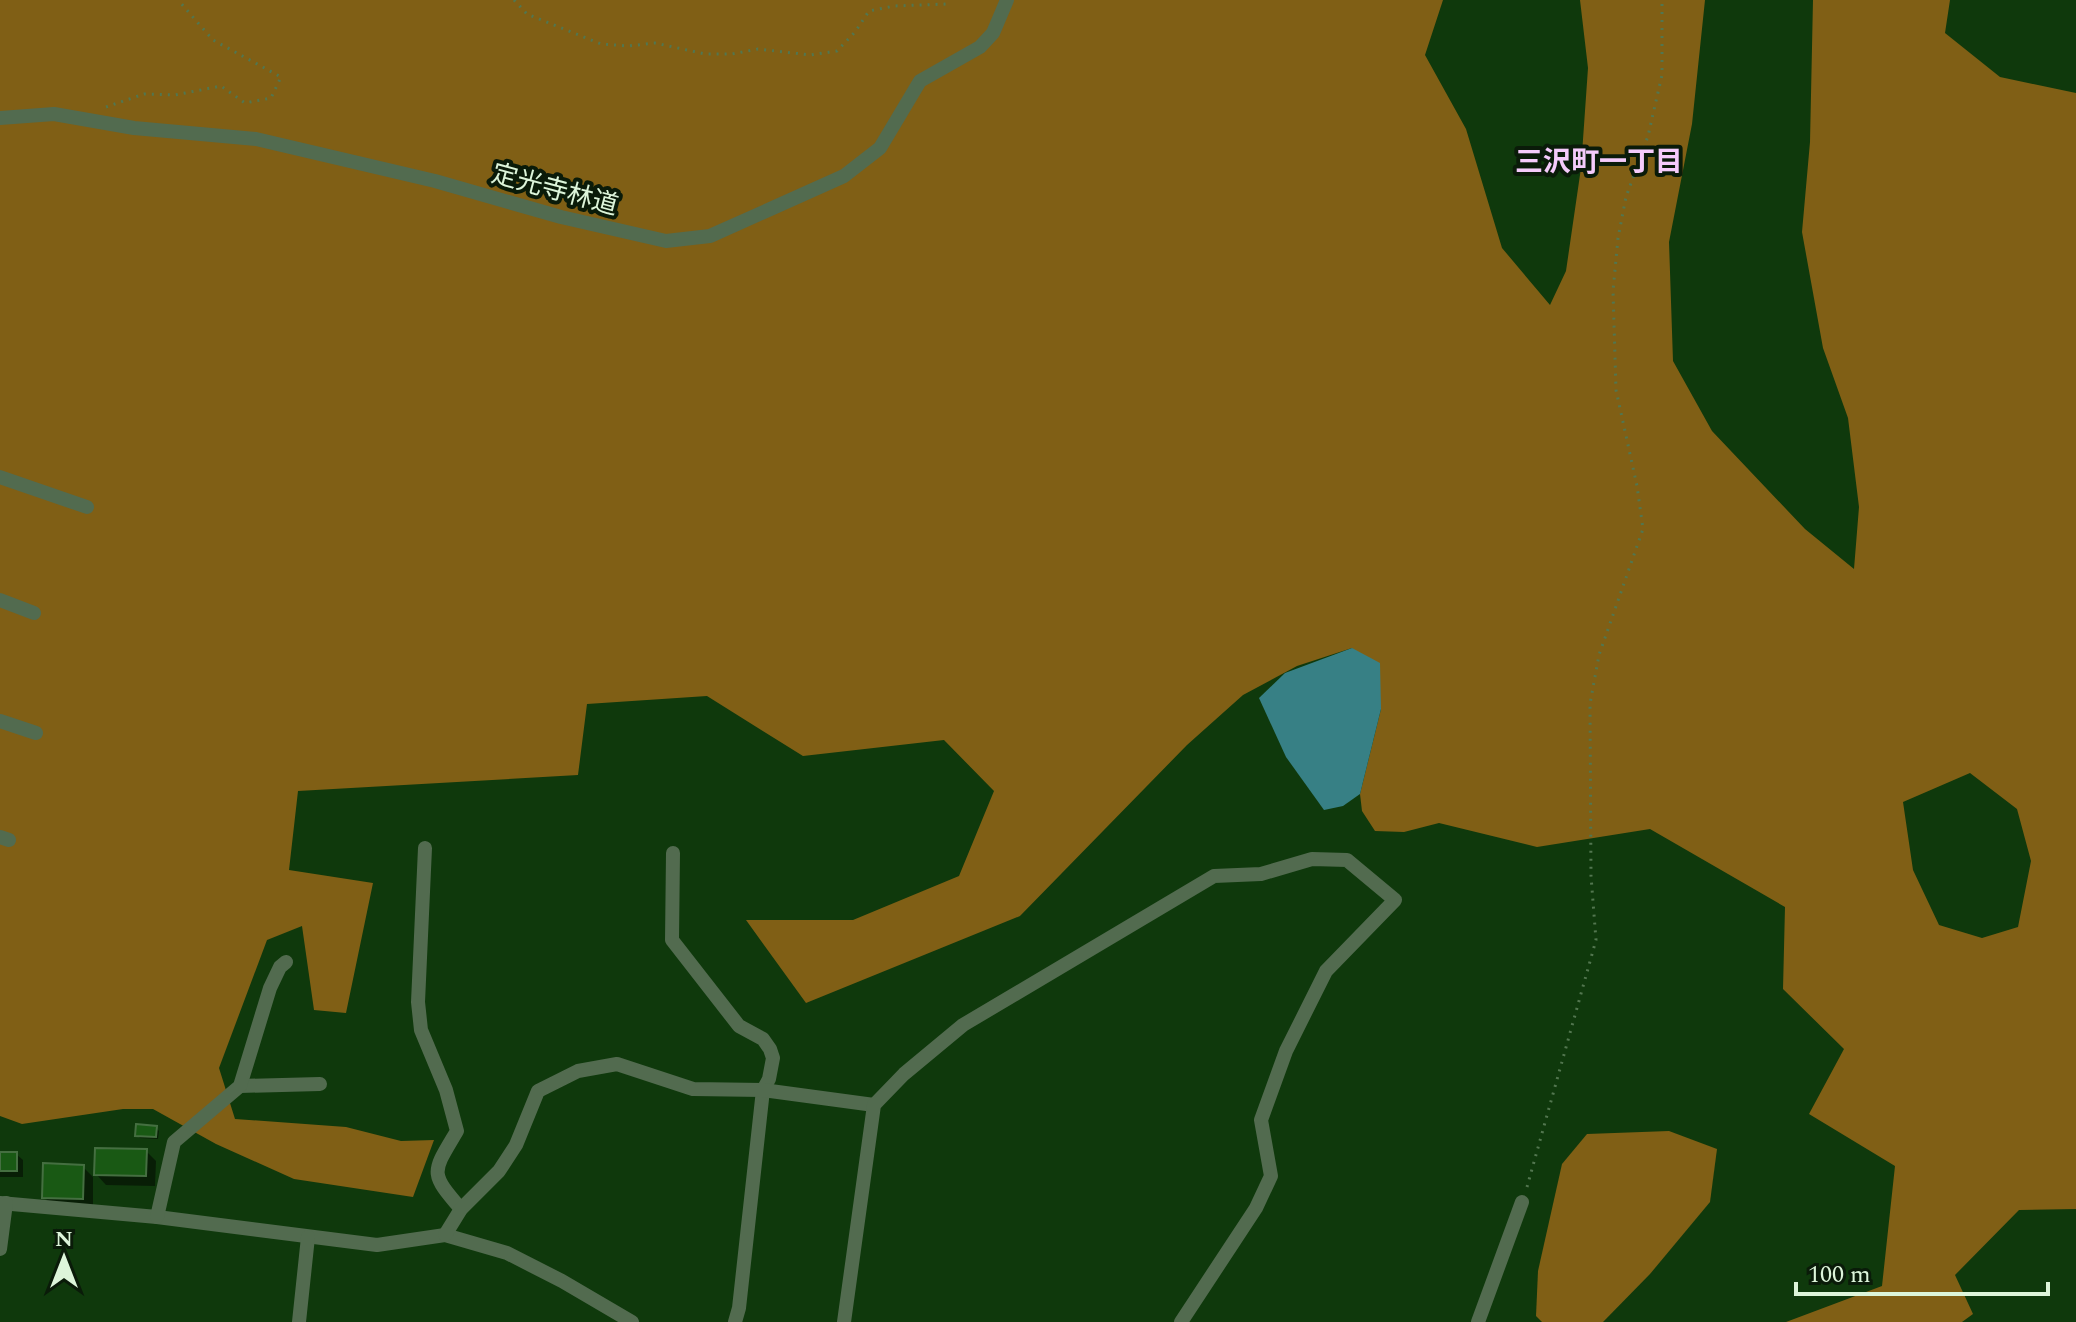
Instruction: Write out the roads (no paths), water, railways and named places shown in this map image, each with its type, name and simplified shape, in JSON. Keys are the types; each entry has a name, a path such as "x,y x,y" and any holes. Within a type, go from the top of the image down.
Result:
{"street":[{"name":"定光寺林道","path":"0,118 54,114 134,128 256,139 435,181 601,227 666,241 710,236 844,176 880,148 920,81 980,47 993,33 1007,0"},
{"path":"0,477 87,507"},
{"path":"0,600 34,613"},
{"path":"0,721 36,733"},
{"path":"425,848 418,1002 421,1030 446,1090 457,1131 436,1170 437,1181 461,1209"},
{"path":"673,853 672,940 739,1026 763,1039 773,1058 769,1079 763,1090 735,1322"},
{"path":"844,1322 874,1105 904,1074 963,1025 1214,876 1261,874 1312,859 1347,860 1395,900 1326,971 1286,1051 1261,1120 1271,1176 1256,1208 1181,1322"},
{"path":"157,1217 174,1142 240,1086 270,988 280,967 286,962"},
{"path":"445,1235 461,1209 499,1171 516,1145 538,1091 578,1071 617,1064 693,1089 763,1090 874,1105"},
{"path":"240,1086 320,1084"},
{"path":"1478,1322 1522,1202"},
{"path":"0,1249 3,1203 157,1217 377,1245 445,1235 507,1253 632,1322"},
{"path":"299,1322 308,1237"}],"water":[{"path":"1352,648 1380,663 1381,709 1360,794 1343,806 1324,810 1286,757 1259,698 1285,673"}],"district":[{"name":"三沢町一丁目","path":"1599,161"}]}
